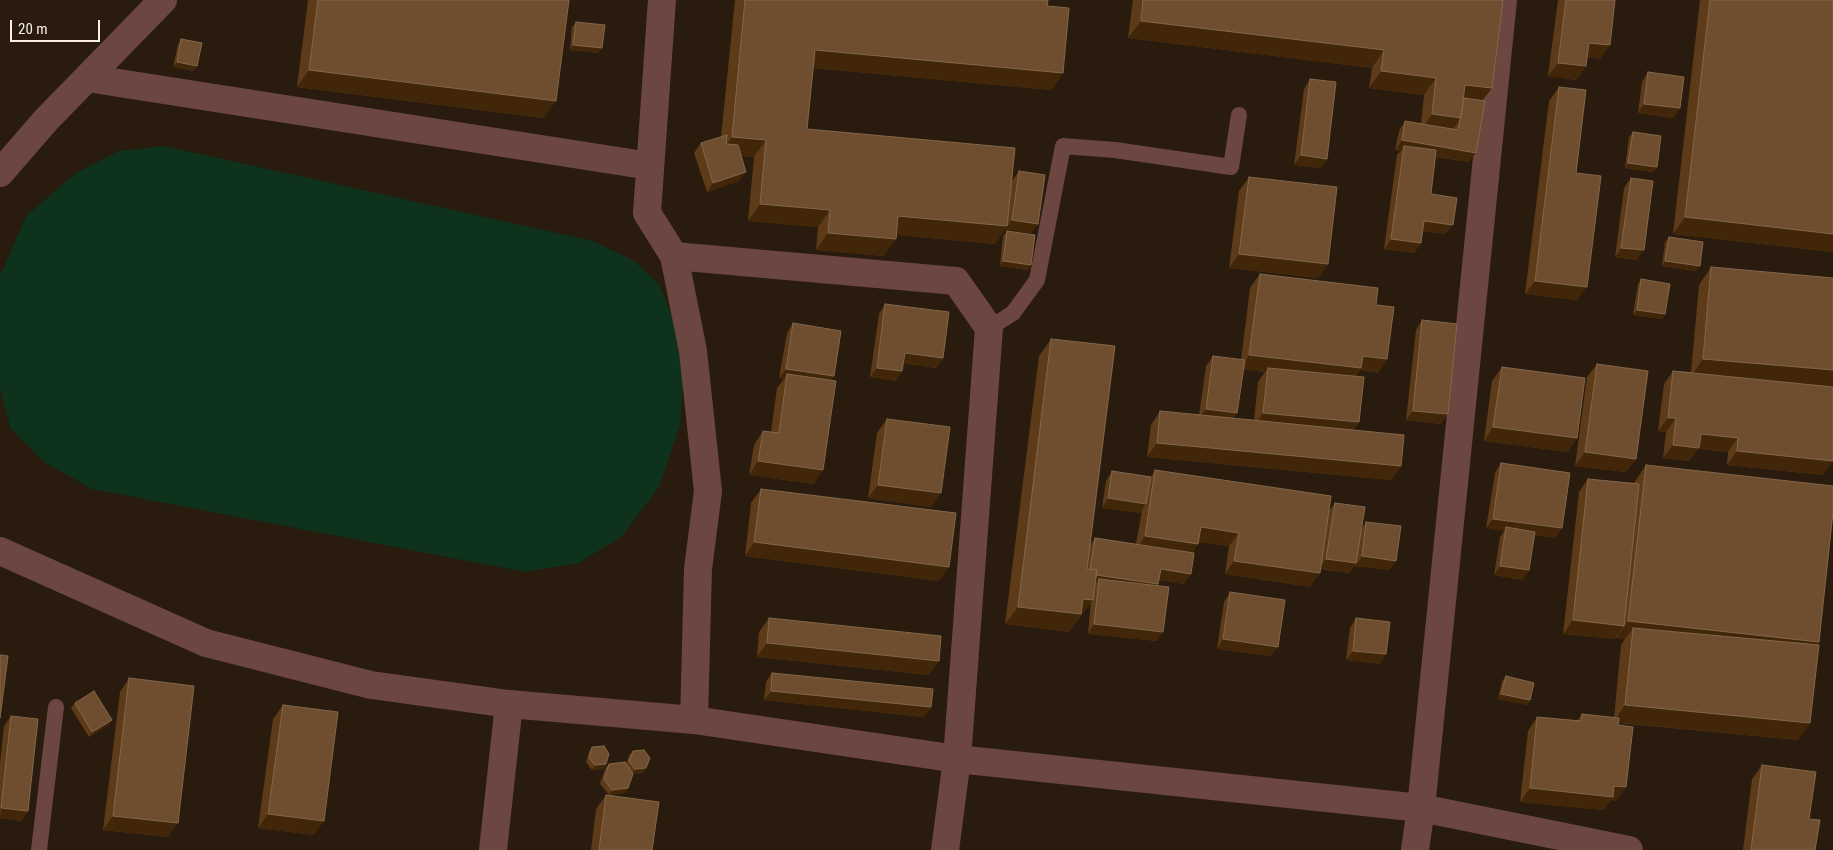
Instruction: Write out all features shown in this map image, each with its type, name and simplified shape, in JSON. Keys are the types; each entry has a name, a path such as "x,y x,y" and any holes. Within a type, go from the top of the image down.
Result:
{"street":[{"path":"0,174 46,120 164,0"},
{"path":"662,0 647,213 674,256 693,351 708,491 698,569 694,720"},
{"path":"1415,850 1421,808 1502,0"},
{"path":"87,78 650,166"},
{"path":"674,256 956,281 989,328 957,760 945,850"},
{"path":"0,551 206,643 371,685 509,704 694,720 957,760 1421,808 1629,850"},
{"path":"493,850 509,704"}],"lane":[{"path":"989,328 1013,313 1037,280 1063,146 1115,150 1231,167 1239,116"},
{"path":"39,850 56,707"}],"green space":[{"path":"164,146 593,241 634,261 659,284 671,314 685,360 680,425 659,487 622,536 579,563 525,572 92,489 44,462 11,429 0,389 0,276 26,216 76,173 119,151"}],"building":[{"path":"318,0 569,0 556,101 309,70"},
{"path":"745,0 1048,0 1047,6 1069,8 1063,73 815,50 807,129 1015,148 1007,226 898,216 896,239 828,233 830,210 760,204 766,140 732,137"},
{"path":"1143,0 1503,0 1492,88 1465,85 1461,118 1432,114 1436,78 1381,71 1384,50 1141,21"},
{"path":"1566,0 1615,0 1610,45 1589,43 1586,66 1558,63"},
{"path":"1710,0 1833,0 1833,234 1685,217"},
{"path":"576,22 605,25 602,48 573,45"},
{"path":"181,39 202,43 197,66 177,62"},
{"path":"1648,72 1684,77 1680,108 1644,104"},
{"path":"1310,79 1336,82 1327,159 1301,155"},
{"path":"1559,87 1586,90 1576,173 1601,176 1587,287 1535,281"},
{"path":"1464,98 1485,101 1476,153 1402,140 1405,121 1458,130"},
{"path":"1633,132 1661,136 1657,167 1628,163"},
{"path":"727,135 726,144 738,145 746,172 713,183 701,143"},
{"path":"1404,146 1436,150 1431,194 1457,198 1453,225 1424,221 1421,243 1391,239"},
{"path":"1019,171 1045,175 1038,224 1012,220"},
{"path":"1249,177 1337,187 1328,264 1239,254"},
{"path":"1631,178 1653,181 1644,250 1621,248"},
{"path":"1007,231 1035,235 1031,265 1003,261"},
{"path":"1669,237 1703,242 1700,266 1665,261"},
{"path":"1711,267 1833,278 1833,370 1703,359"},
{"path":"1260,274 1378,288 1376,305 1394,307 1387,359 1363,356 1361,368 1249,355"},
{"path":"1641,279 1670,284 1665,314 1637,310"},
{"path":"885,304 949,312 943,358 905,353 902,371 877,368"},
{"path":"1422,320 1457,324 1448,414 1413,411"},
{"path":"793,323 841,331 834,376 786,369"},
{"path":"1051,339 1115,346 1087,569 1097,570 1093,600 1083,599 1081,614 1018,607"},
{"path":"1213,356 1245,360 1237,413 1206,409"},
{"path":"1597,364 1648,371 1636,459 1585,452"},
{"path":"1502,367 1585,378 1577,438 1493,427"},
{"path":"1268,368 1364,377 1359,422 1263,413"},
{"path":"1673,371 1833,387 1833,461 1737,451 1738,438 1701,434 1699,448 1673,445 1676,418 1668,418"},
{"path":"787,374 836,381 823,470 758,461 763,431 779,433"},
{"path":"1160,411 1404,435 1401,466 1157,443"},
{"path":"887,419 950,427 941,493 878,485"},
{"path":"1501,463 1570,473 1562,528 1493,519"},
{"path":"1646,465 1833,486 1833,512 1819,642 1628,621"},
{"path":"1155,470 1331,496 1320,573 1234,561 1239,533 1201,527 1198,544 1145,536"},
{"path":"1112,471 1151,477 1146,504 1108,498"},
{"path":"1588,479 1639,484 1624,626 1573,620"},
{"path":"761,489 956,513 949,567 754,542"},
{"path":"1335,503 1365,507 1356,563 1326,559"},
{"path":"1366,522 1401,526 1396,561 1362,556"},
{"path":"1506,527 1535,532 1529,570 1500,566"},
{"path":"1095,538 1194,553 1191,574 1161,569 1158,584 1096,575 1097,570 1090,569"},
{"path":"1099,579 1169,587 1163,632 1094,624"},
{"path":"1230,592 1285,600 1278,647 1223,639"},
{"path":"769,618 941,636 939,661 767,643"},
{"path":"1356,618 1390,622 1386,654 1353,651"},
{"path":"1633,628 1819,645 1810,723 1625,705"},
{"path":"0,655 8,656 0,718"},
{"path":"772,673 933,689 931,707 771,691"},
{"path":"1506,676 1534,683 1530,700 1501,694"},
{"path":"129,678 194,686 178,823 113,816"},
{"path":"94,691 112,720 92,732 75,703"},
{"path":"283,705 338,712 324,821 268,814"},
{"path":"1582,714 1619,718 1618,725 1633,727 1626,787 1614,786 1613,797 1530,788 1537,717 1581,721"},
{"path":"11,716 38,719 28,811 1,808"},
{"path":"604,746 609,754 606,764 595,765 589,758 592,747"},
{"path":"644,750 650,758 646,768 635,769 629,761 633,751"},
{"path":"625,762 633,774 628,788 612,790 604,779 609,764"},
{"path":"1762,765 1816,772 1809,819 1820,820 1815,850 1751,850"},
{"path":"606,795 659,802 652,850 599,850"}]}
